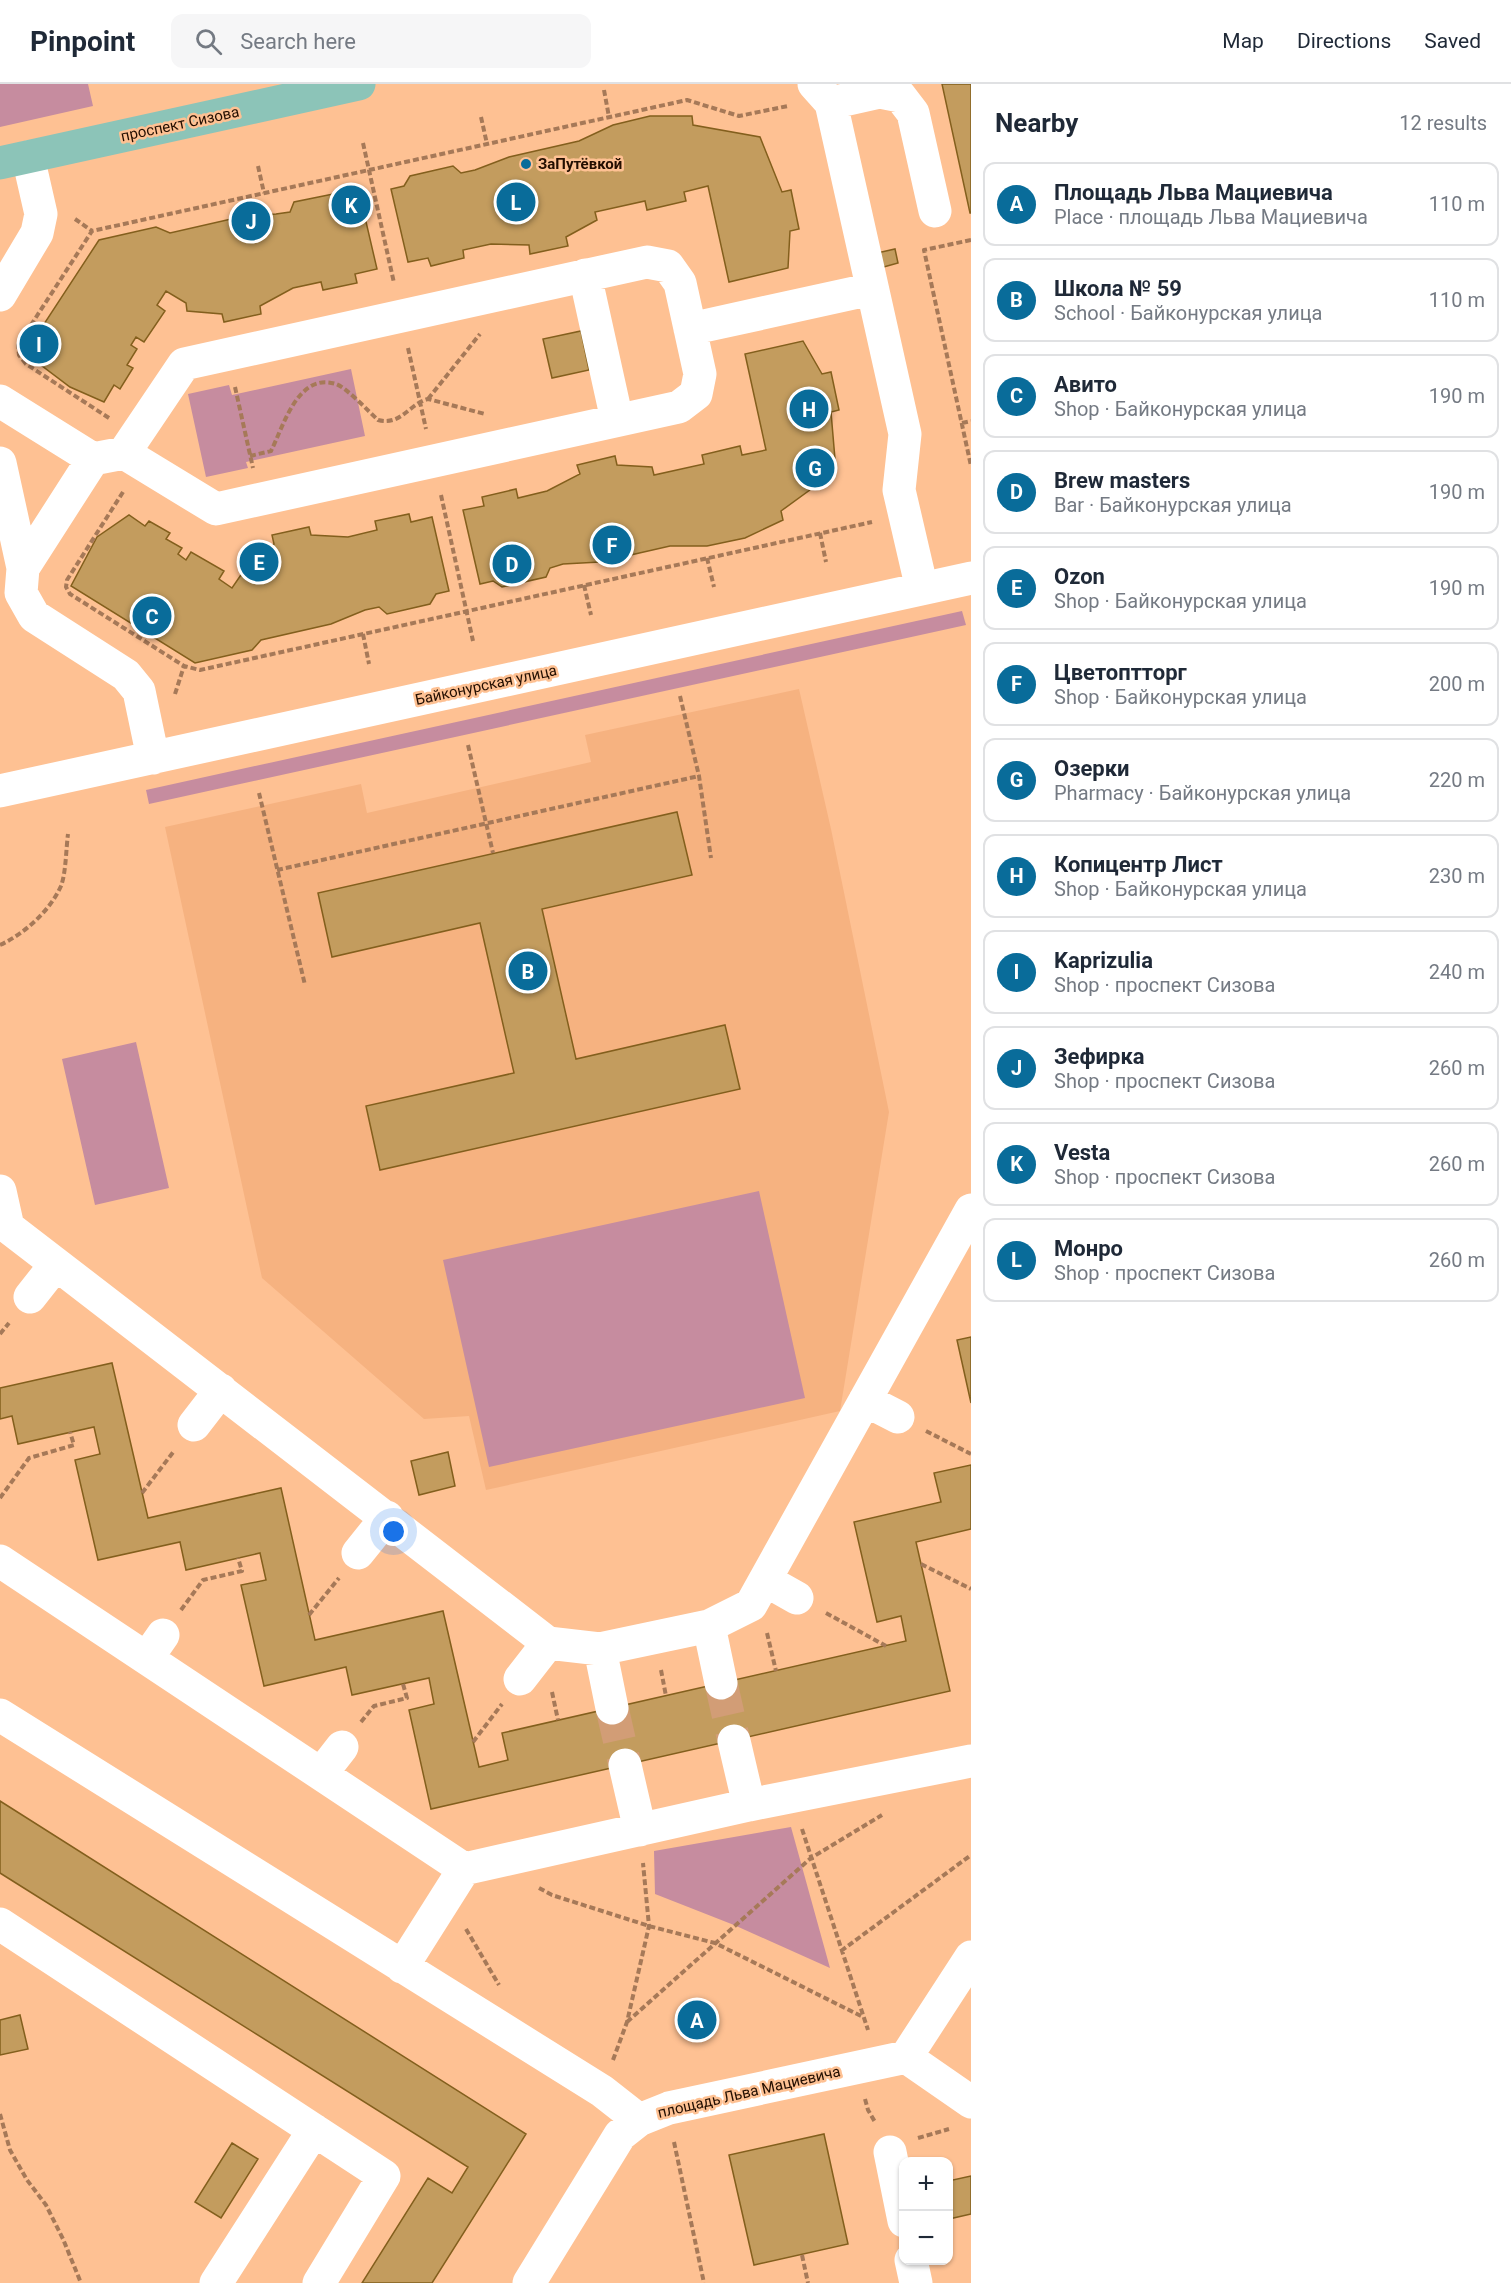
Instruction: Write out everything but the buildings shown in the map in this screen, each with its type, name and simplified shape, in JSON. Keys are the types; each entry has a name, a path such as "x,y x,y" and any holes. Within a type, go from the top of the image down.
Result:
{"main road":[{"name":"проспект Сизова","path":"14,160 359,84"}],"street":[{"path":"922,589 899,490 905,434 872,289 813,97 880,92 900,96 913,112 935,211"},
{"path":"0,295 37,233 40,214 14,160"},
{"path":"0,401 123,453 216,509 679,407 696,394 700,374 680,283 668,266 647,262 184,364 123,453 23,568"},
{"path":"585,275 617,420"},
{"path":"690,329 872,289"},
{"path":"0,463 23,568 21,593 34,616 126,675 139,691 153,758"},
{"name":"Байконурская улица","path":"0,791 971,578"},
{"path":"0,1191 8,1227 548,1643 600,1649 709,1626 752,1605 969,1217"},
{"path":"30,1297 56,1264"},
{"path":"194,1425 221,1390"},
{"path":"865,1400 898,1417"},
{"path":"358,1553 387,1517"},
{"path":"0,1561 155,1647 321,1774 476,1867"},
{"path":"765,1580 797,1598"},
{"path":"709,1626 721,1683"},
{"path":"520,1679 548,1643"},
{"path":"600,1649 612,1708"},
{"path":"0,1715 602,2091 639,2120"},
{"path":"734,1741 748,1804"},
{"path":"321,1774 342,1747"},
{"path":"402,1967 447,1897 476,1867 748,1804 971,1761"},
{"path":"625,1765 640,1830"},
{"path":"0,1924 384,2176 319,2283"},
{"path":"971,1957 906,2057 971,2102"},
{"name":"площадь Льва Мациевича","path":"529,2283 620,2135 639,2120 669,2108 906,2057"},
{"path":"216,2283 314,2130"},
{"path":"900,2146 903,2211"},
{"path":"912,2265 916,2283"}],"path":[{"path":"604,90 609,117"},
{"path":"813,97 739,116 687,100 92,231 18,345 19,355 26,364 123,453 67,580 66,587 70,594 184,666 200,670 905,514"},
{"path":"481,117 487,144"},
{"path":"363,143 473,641"},
{"path":"258,166 264,193"},
{"path":"74,219 92,231"},
{"path":"971,240 924,250 971,466"},
{"path":"428,399 514,291"},
{"path":"228,354 260,499"},
{"path":"250,456 272,451 296,400 306,388 321,382 337,384 378,420 387,422 398,419 420,401 428,399 493,416"},
{"path":"962,423 971,421"},
{"path":"820,533 826,562"},
{"path":"707,558 714,587"},
{"path":"584,585 591,615"},
{"path":"363,634 369,663"},
{"path":"177,687 184,666"},
{"path":"680,696 699,776 711,858"},
{"path":"468,745 493,853"},
{"path":"277,870 699,776"},
{"path":"259,793 304,985"},
{"path":"0,945 30,925 47,908 61,885 68,834"},
{"path":"898,1417 971,1454"},
{"path":"142,1493 194,1425"},
{"path":"0,1498 29,1458 74,1445 70,1432"},
{"path":"309,1615 358,1553"},
{"path":"155,1647 202,1580 242,1571 238,1558"},
{"path":"921,1564 971,1589"},
{"path":"797,1598 886,1646"},
{"path":"473,1742 520,1679"},
{"path":"342,1747 374,1706 406,1698 403,1684"},
{"path":"792,1797 869,2033"},
{"path":"627,2022 811,1858 891,1810"},
{"path":"602,2091 627,2022 649,1926 640,1830"},
{"path":"841,1952 971,1855"},
{"path":"476,1867 552,1895 649,1926 715,1943 863,2017"},
{"path":"447,1897 504,1994"},
{"path":"865,2099 868,2110"},
{"path":"0,2114 10,2150 27,2180 46,2205 81,2283"},
{"path":"900,2146 951,2129"},
{"path":"672,2133 704,2283"},
{"path":"802,2255 808,2283"}],"shaded area":[{"path":"0,84 88,84 93,106 0,127"},
{"path":"351,369 365,436 246,462 248,468 206,477 188,394 229,385 232,395"},
{"path":"962,611 966,625 149,804 146,790"},
{"path":"799,689 831,829 889,1112 840,1411 486,1490 469,1416 424,1419 262,1278 165,827 361,784 367,813 591,762 585,735"},
{"path":"136,1042 169,1188 95,1205 62,1059"},
{"path":"759,1191 805,1398 489,1467 443,1260"},
{"path":"791,1827 830,1968 734,1925 655,1894 654,1851"}],"tunnel":[{"path":"721,1683 734,1741"},
{"path":"612,1708 625,1765"}],"place":[{"name":"ЗаПутёвкой","path":"526,164"},
{"name":"Монро","path":"516,202"},
{"name":"Vesta","path":"351,205"},
{"name":"Зефирка","path":"251,221"},
{"name":"Kaprizulia","path":"39,344"},
{"name":"Копицентр Лист","path":"809,409"},
{"name":"Озерки","path":"815,468"},
{"name":"Цветоптторг","path":"612,545"},
{"name":"Ozon","path":"259,562"},
{"name":"Brew masters","path":"512,564"},
{"name":"Авито","path":"152,616"},
{"name":"Школа № 59","path":"528,971"},
{"name":"Площадь Льва Мациевича","path":"697,2020"}]}
